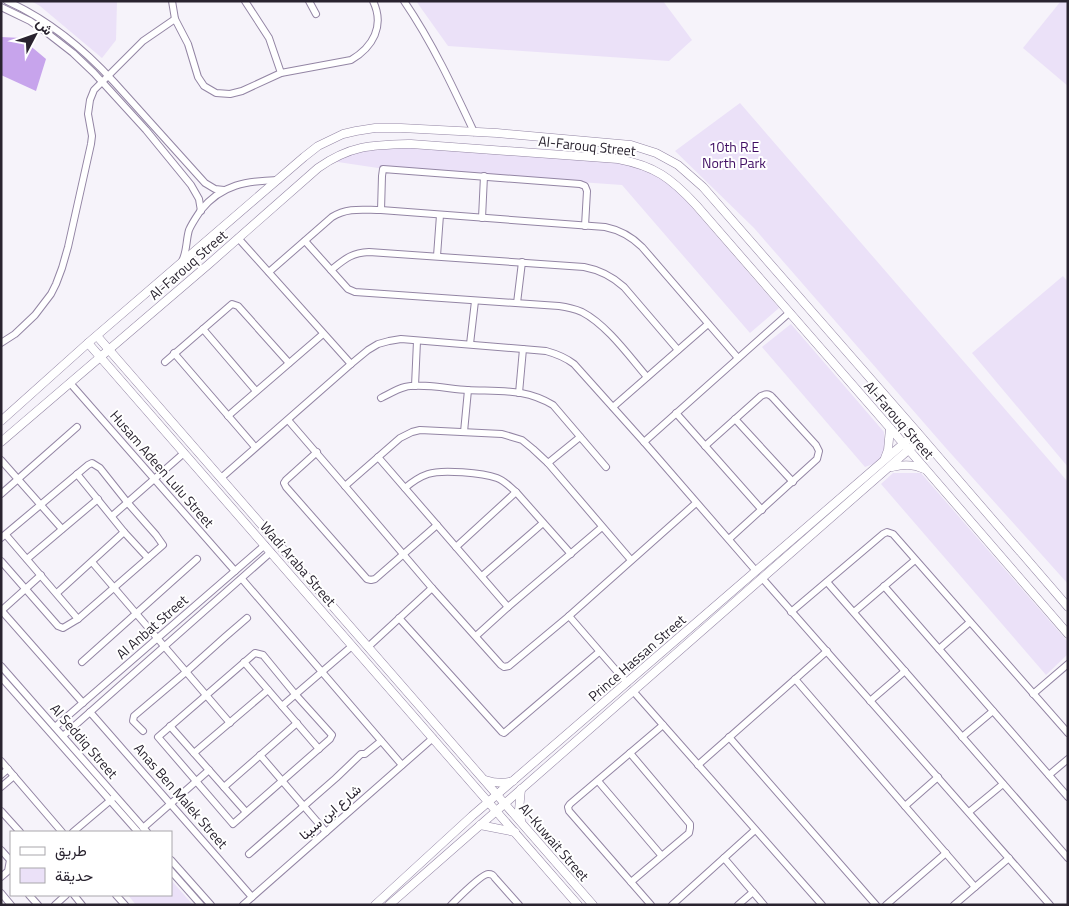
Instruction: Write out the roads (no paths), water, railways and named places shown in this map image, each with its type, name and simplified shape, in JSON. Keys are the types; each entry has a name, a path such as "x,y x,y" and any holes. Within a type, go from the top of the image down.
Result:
{"main road":[{"name":"Al-Farouq Street","path":"1,421 88,343 304,157 318,146 343,134 375,128 389,128 474,132 631,145 656,153 678,166 703,187 1068,607"},
{"name":"Al-Farouq Street","path":"1,442 318,168 345,152 368,146 411,144 618,159 651,169 668,179 677,185 696,205 1068,634"},
{"name":"Wadi Araba Street","path":"97,336 497,795"},
{"name":"Wadi Araba Street","path":"88,343 489,802"},
{"path":"884,460 888,450 890,428"},
{"name":"Prince Hassan Street","path":"375,905 472,816 917,432"},
{"name":"Prince Hassan Street","path":"389,905 922,438"},
{"path":"888,469 906,464 925,469"},
{"path":"324,613 332,605"},
{"path":"483,780 504,783 514,780"},
{"path":"472,816 478,804 476,788"},
{"path":"521,789 519,810 523,824"},
{"name":"Al-Kuwait Street","path":"497,795 593,905"},
{"name":"Al-Kuwait Street","path":"489,802 578,905"},
{"path":"480,825 515,832"}],"street":[{"path":"7,1 34,14 80,48 100,66 205,183 215,189 224,190"},
{"path":"172,1 175,19 188,44 198,77 204,86 216,94 230,94 242,91 281,73 351,60 364,51 374,38 378,24 373,1"},
{"path":"245,1 270,38 281,73"},
{"path":"309,1 316,14"},
{"path":"404,1 420,24 474,132"},
{"path":"1,7 30,21 57,40 77,56 102,81 153,138 191,185 199,199 201,211"},
{"path":"1,343 15,334 35,315 51,294 59,278 92,144 88,114 94,90 144,41 175,19"},
{"path":"100,66 112,67 122,62"},
{"path":"381,210 383,169 484,176 580,184 587,191 586,226"},
{"path":"482,218 484,176"},
{"path":"182,262 185,256 185,247 190,229 207,203 224,190 250,181 278,180"},
{"path":"269,272 332,217 343,211 350,210 381,210 614,229 621,231 636,241 738,358"},
{"path":"437,256 440,215"},
{"path":"238,238 350,364"},
{"path":"305,241 348,289 355,292 559,306 582,312 605,329 647,377"},
{"path":"331,270 346,258 359,253 369,252 584,266 606,273 616,280 678,350"},
{"path":"517,303 522,262"},
{"path":"470,344 475,301"},
{"path":"165,362 232,304 238,306 288,363"},
{"path":"644,442 789,313"},
{"path":"613,407 708,324"},
{"path":"203,329 256,391"},
{"path":"228,416 324,334"},
{"path":"220,478 350,364 368,350 383,342 401,339 546,350 559,354 574,364 756,571"},
{"path":"415,386 417,341"},
{"path":"519,393 523,349"},
{"path":"174,353 255,447"},
{"name":"Husam Adeen Lulu Street","path":"70,383 235,571"},
{"path":"381,398 406,386 519,393 536,397 552,405 606,467"},
{"path":"464,432 468,390"},
{"path":"705,446 765,394 770,395 774,399 816,445 819,451 818,460 729,539"},
{"path":"676,414 762,510"},
{"path":"735,419 793,482"},
{"path":"288,420 432,588 500,665 504,667 509,666 569,616 696,503"},
{"path":"1,494 77,427"},
{"path":"345,486 400,438 412,432 420,430 464,432 502,434 514,437 522,440 548,463 631,560"},
{"path":"548,463 580,437"},
{"path":"317,452 284,483 368,579 375,579 437,525"},
{"path":"112,516 184,453"},
{"path":"378,457 508,607"},
{"path":"1,460 62,529"},
{"path":"1,561 58,626 63,628 78,619 163,545 100,468 92,463 88,465 4,537 27,559 78,619"},
{"path":"405,488 420,477 436,472 491,476 499,479 516,492 571,554"},
{"path":"77,474 124,532 148,558"},
{"path":"456,547 516,492"},
{"path":"27,559 98,499"},
{"path":"482,576 543,523"},
{"path":"476,636 602,527"},
{"path":"56,594 124,532"},
{"path":"792,612 883,534 888,532 893,534 1068,733"},
{"name":"Al Anbat Street","path":"55,727 265,545"},
{"name":"Al Anbat Street","path":"62,736 271,552"},
{"path":"82,662 196,559"},
{"path":"854,612 915,560"},
{"path":"92,562 230,723"},
{"path":"41,576 1,611 82,703"},
{"path":"762,578 1050,905"},
{"path":"242,579 402,765"},
{"path":"827,582 1068,858"},
{"path":"884,586 1068,797"},
{"path":"368,647 432,588"},
{"path":"569,616 627,683"},
{"path":"143,731 133,721 134,716 247,618"},
{"path":"399,618 504,733 599,652"},
{"path":"939,649 970,622"},
{"path":"282,706 352,646"},
{"path":"698,764 826,652"},
{"path":"255,653 263,655 332,735 319,749 233,824 158,737 244,662 255,653"},
{"path":"244,662 319,749"},
{"path":"1033,694 1068,664"},
{"name":"Al Seddiq Street","path":"2,669 55,727 112,798"},
{"path":"870,701 905,671"},
{"name":"Al Seddiq Street","path":"1,677 143,831"},
{"path":"795,679 975,887"},
{"path":"194,753 268,690"},
{"path":"633,691 822,905"},
{"path":"962,737 993,711"},
{"name":"Anas Ben Malek Street","path":"90,712 252,897"},
{"path":"224,787 297,724"},
{"path":"651,905 569,811 568,807 663,725"},
{"path":"170,726 246,812"},
{"path":"729,736 876,905"},
{"name":"شارع ابن سينا","path":"243,905 433,738"},
{"path":"249,854 361,754 365,754 382,741"},
{"path":"630,753 690,824 689,833 631,882"},
{"path":"260,755 326,832"},
{"path":"1049,775 1068,759"},
{"path":"1,761 61,831"},
{"path":"1,775 8,769"},
{"path":"143,831 209,770"},
{"path":"1,787 14,776"},
{"path":"905,806 938,777"},
{"path":"598,781 662,855"},
{"path":"969,812 1003,784"},
{"path":"74,831 112,798"},
{"path":"1,811 19,831"},
{"path":"672,905 756,830"},
{"path":"1,850 10,860 10,873 1,877"},
{"path":"886,905 946,853"},
{"path":"724,858 764,905"},
{"path":"954,905 1009,858"},
{"path":"172,861 211,905"},
{"path":"172,872 201,905"},
{"path":"451,905 482,876 489,874 495,878 519,905"},
{"path":"738,905 753,892"},
{"path":"1,893 11,905"},
{"path":"55,905 65,896"}],"park label":[{"name":"10th R.E North Park","path":"734,156"}]}
